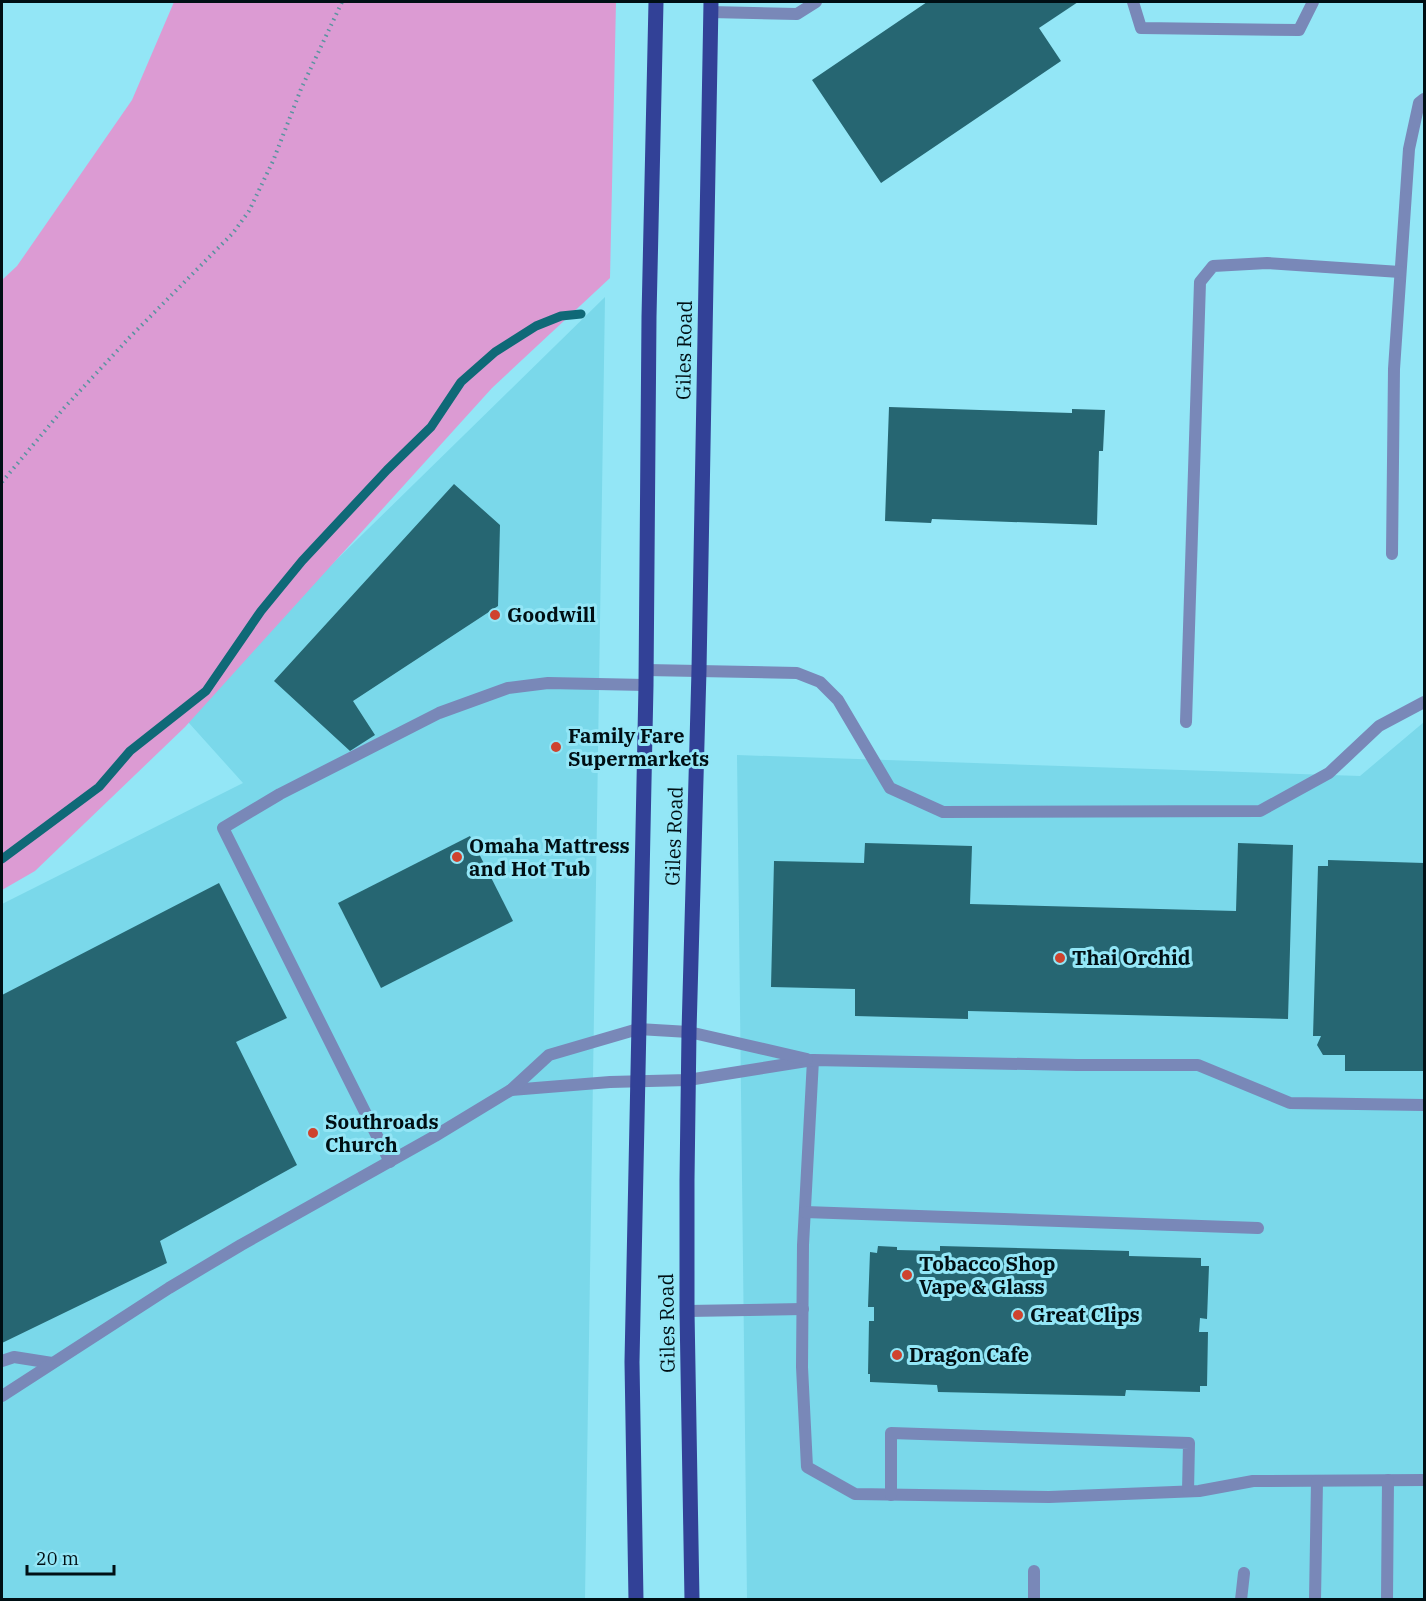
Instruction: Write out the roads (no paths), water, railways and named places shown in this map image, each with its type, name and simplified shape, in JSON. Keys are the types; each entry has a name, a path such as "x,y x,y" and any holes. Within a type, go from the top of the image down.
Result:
{"main road":[{"name":"Giles Road","path":"636,1599 632,1362 646,677 649,317 656,2"},
{"name":"Giles Road","path":"692,1599 687,1311 688,1080 699,670 711,7"}],"lane":[{"path":"711,7 797,14 816,2"},
{"path":"1133,2 1141,28 1299,30 1313,2"},
{"path":"1392,554 1394,369 1400,272 1409,149 1419,104 1425,99"},
{"path":"1186,722 1200,282 1213,266 1268,263 1400,272"},
{"path":"390,1162 223,828 280,794 439,713 508,688 548,683 646,677 699,670 797,673 820,682 838,700 890,788 943,812 1260,811 1329,773 1379,726 1425,702"},
{"path":"2,1396 169,1288 511,1090 549,1055 638,1029 689,1032 813,1060"},
{"path":"813,1060 802,1308 802,1367 807,1467 855,1494 891,1495 1049,1497 1188,1491 1253,1481 1425,1480"},
{"path":"511,1090 688,1080 813,1060 1198,1065 1290,1103 1425,1105"},
{"path":"805,1212 1258,1228"},
{"path":"687,1311 802,1308"},
{"path":"2,1361 14,1357 52,1363"},
{"path":"891,1495 891,1433 1189,1443 1188,1491"},
{"path":"1387,1599 1388,1480"},
{"path":"1315,1599 1317,1481"},
{"path":"1034,1571 1034,1599"},
{"path":"1241,1599 1244,1572"}],"waterway":[{"path":"2,859 99,787 130,751 206,691 261,611 302,561 387,470 431,427 461,382 495,352 536,326 561,316 581,314"}],"place":[{"name":"Goodwill","path":"495,615"},
{"name":"Family Fare Supermarkets","path":"556,747"},
{"name":"Omaha Mattress and Hot Tub","path":"457,857"},
{"name":"Thai Orchid","path":"1060,958"},
{"name":"Southroads Church","path":"313,1133"},
{"name":"Tobacco Shop Vape & Glass","path":"907,1275"},
{"name":"Great Clips","path":"1018,1315"},
{"name":"Dragon Cafe","path":"897,1355"}]}
